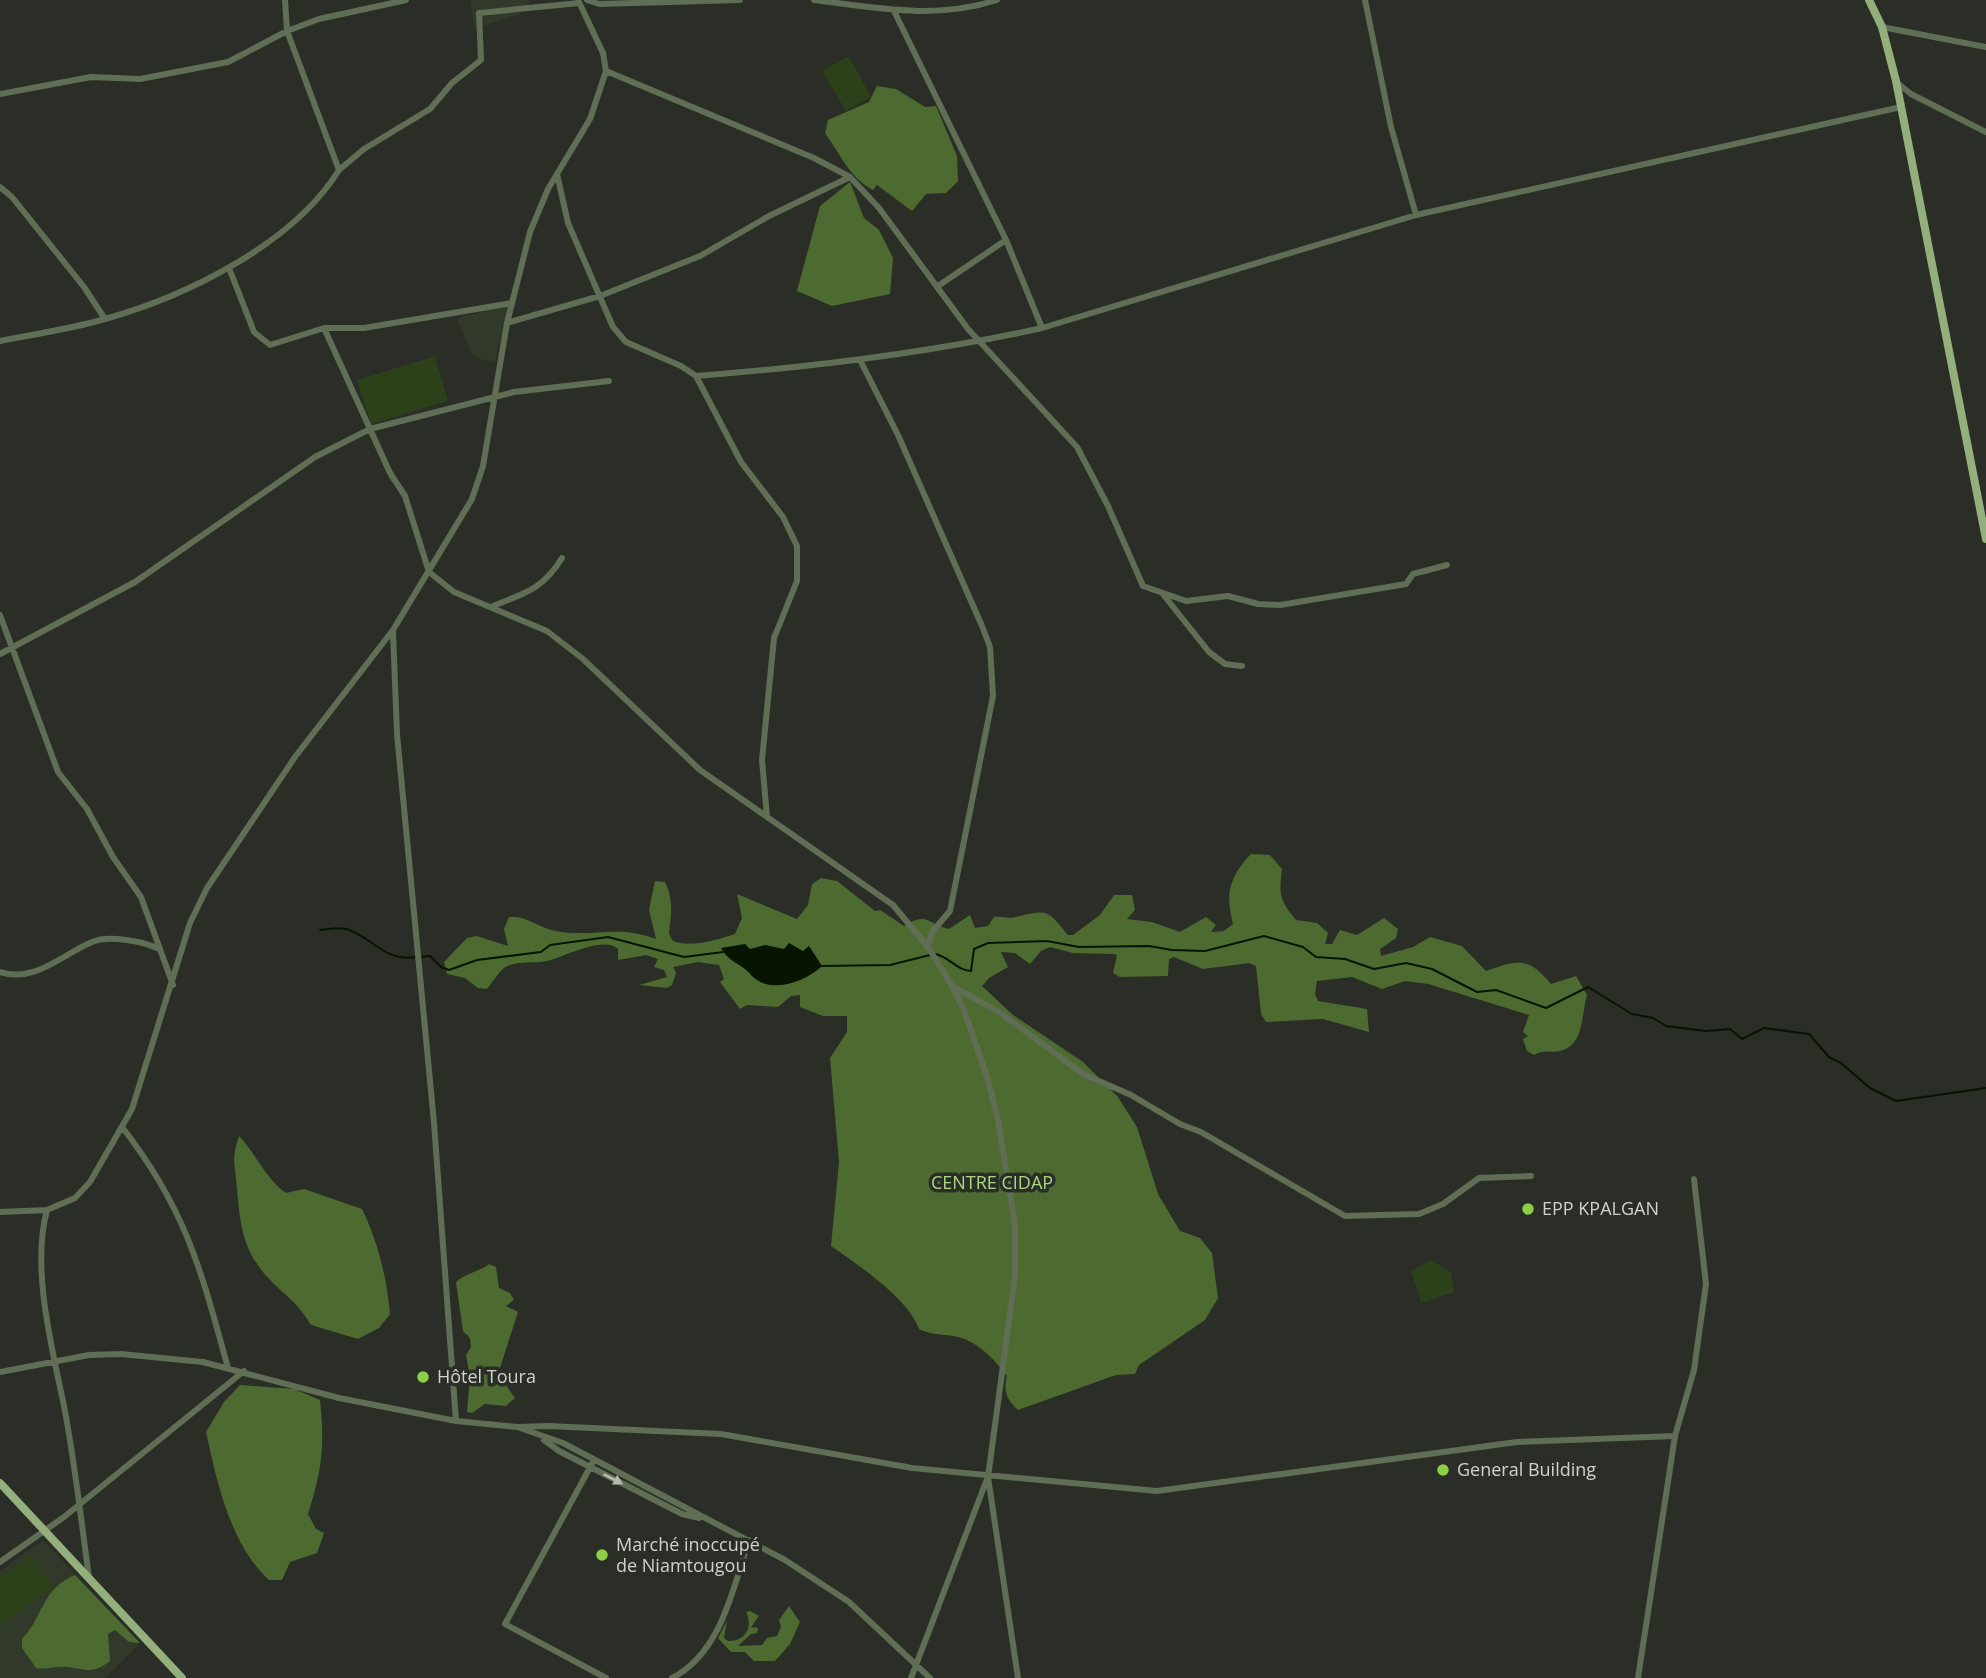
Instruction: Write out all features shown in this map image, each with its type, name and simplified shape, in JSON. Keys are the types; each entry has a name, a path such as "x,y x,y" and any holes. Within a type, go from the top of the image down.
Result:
{"main road":[{"path":"1869,0 1882,27 1896,81 1986,539"},
{"path":"0,1483 182,1678"}],"street":[{"path":"285,0 287,31 339,170"},
{"path":"0,94 91,77 141,79 228,62 287,31 319,19 406,0"},
{"path":"587,0 599,4 740,0"},
{"path":"814,0 894,11 968,9 997,0"},
{"path":"1365,0 1391,127 1416,215"},
{"path":"0,341 105,319 229,268 318,201 339,170 364,149 430,109 452,83 481,60 479,13 578,1 603,53 606,71 590,119 557,174 533,223 512,303 483,466 472,499 393,630 295,757 207,888 190,923 173,985 132,1109 90,1182 75,1198 47,1210 0,1212"},
{"path":"894,11 1006,240 1042,328"},
{"path":"1882,27 1986,47"},
{"path":"606,71 814,158 850,177 879,208 980,342 1077,447 1108,506 1143,586 1186,601 1228,596 1258,604 1280,605 1406,583 1413,574 1447,565"},
{"path":"1896,81 1911,94 1986,132"},
{"path":"696,376 860,360 980,342 1042,328 1416,215 1901,107"},
{"path":"557,174 568,223 613,327 626,342 681,366 696,376 741,462 783,517 797,546 797,581 774,638 762,760 767,817"},
{"path":"508,323 600,296 699,256 769,216 850,177"},
{"path":"0,187 12,197 83,286 105,319"},
{"path":"938,286 1006,240"},
{"path":"229,268 254,332 270,345 324,328 363,328 512,303"},
{"path":"324,328 390,473 405,496 429,572 454,592 493,606 547,631 583,659 700,770 893,905 932,952 964,1010 988,1080 998,1120 1015,1225 1015,1276 988,1477 911,1678"},
{"path":"860,360 898,435 982,626 993,666 993,696 958,876 950,912 932,932 932,952"},
{"path":"0,654 135,582 315,457 370,429 494,396 609,381"},
{"path":"493,606 535,589 550,577 562,558"},
{"path":"1162,593 1209,652 1225,664 1242,666"},
{"path":"0,615 58,772 87,809 113,857 137,890 173,985"},
{"path":"393,630 397,734 420,963 456,1421"},
{"path":"0,972 12,976 35,972 61,961 94,941 142,941 157,947"},
{"path":"952,986 1002,1014 1083,1074 1131,1095 1180,1124 1201,1132 1345,1216 1419,1214 1443,1204 1479,1178 1531,1175"},
{"path":"122,1127 155,1172 186,1230 228,1368"},
{"path":"1638,1678 1675,1436 1694,1370 1706,1284 1694,1179"},
{"path":"47,1210 41,1230 53,1361 79,1503 89,1577"},
{"path":"0,1372 89,1354 121,1354 203,1362 339,1398 456,1421 517,1427 721,1434 891,1464 988,1477 1157,1491 1517,1442 1675,1436"},
{"path":"0,1562 79,1503 244,1371"},
{"path":"517,1427 563,1443 749,1541 849,1602 930,1678"},
{"path":"540,1436 559,1451 670,1508 702,1518"},
{"path":"594,1460 505,1624 606,1678"},
{"path":"988,1477 1018,1678"},
{"path":"636,1490 640,1483"},
{"path":"670,1508 675,1500"},
{"path":"673,1678 692,1667 724,1618 749,1541"}],"shaded area":[{"path":"470,0 530,2 520,14 474,29"},
{"path":"508,306 495,361 485,361 471,354 457,318"},
{"path":"789,943 803,951 809,946 822,966 800,980 782,985 765,984 757,980 729,958 721,948 745,944 750,949 765,945 784,949"},
{"path":"43,1540 140,1643 105,1678 0,1678 0,1571"}],"green space":[{"path":"849,56 871,97 846,111 822,71"},
{"path":"877,86 896,89 925,107 936,106 957,156 958,181 946,193 926,194 912,211 877,185 873,190 858,179 825,133 828,120 869,102"},
{"path":"850,182 864,218 879,230 893,258 890,294 832,306 797,291 820,206"},
{"path":"435,356 448,401 371,424 357,380"},
{"name":"CENTRE CIDAP","path":"1251,854 1270,855 1282,869 1281,891 1286,907 1296,920 1317,923 1328,933 1325,944 1332,944 1340,930 1357,935 1384,918 1398,929 1396,938 1380,949 1381,956 1413,947 1430,937 1462,946 1486,971 1506,964 1522,963 1536,969 1551,984 1576,976 1587,995 1578,1036 1568,1048 1534,1055 1527,1051 1523,1039 1528,1036 1523,1032 1529,1015 1428,984 1405,981 1382,989 1352,977 1317,981 1315,994 1318,1001 1367,1009 1369,1032 1323,1019 1266,1022 1261,1014 1256,966 1249,963 1203,969 1174,957 1169,959 1168,976 1120,977 1113,973 1117,955 1114,954 1073,953 1050,947 1041,951 1030,964 1015,953 1001,952 1008,967 989,978 982,986 1013,1015 1083,1062 1118,1097 1137,1127 1158,1194 1180,1231 1200,1238 1212,1253 1218,1298 1205,1320 1139,1365 1135,1374 1116,1375 1018,1410 1007,1395 1007,1376 984,1351 961,1338 919,1329 913,1317 893,1294 831,1246 839,1162 830,1058 847,1032 847,1016 823,1016 800,1007 800,995 791,996 778,1007 747,1005 740,1009 720,982 724,979 719,965 698,962 673,967 676,973 672,985 667,988 639,985 667,977 664,970 654,967 658,959 646,955 618,960 618,949 612,945 583,948 547,961 508,966 487,989 478,988 465,978 447,974 444,962 467,938 477,936 508,946 504,929 509,917 521,918 555,931 629,932 656,939 649,910 655,881 665,882 670,895 669,934 673,941 688,944 735,934 742,918 737,894 797,919 808,905 812,884 821,878 837,881 875,911 880,910 904,926 923,919 949,929 970,915 975,928 988,926 994,917 1013,918 1041,913 1051,916 1068,935 1073,935 1100,915 1114,895 1132,895 1135,910 1127,919 1152,922 1180,932 1206,917 1216,925 1211,932 1224,931 1233,924 1229,904 1231,886 1238,870"},
{"path":"239,1136 272,1180 286,1193 304,1189 362,1209 377,1247 389,1301 390,1314 379,1328 358,1339 311,1325 254,1260 245,1238 240,1214 234,1162"},
{"path":"1431,1260 1451,1272 1454,1292 1421,1303 1411,1271"},
{"path":"489,1264 496,1267 499,1288 510,1293 514,1300 506,1306 518,1312 498,1374 515,1398 506,1406 485,1404 472,1413 467,1412 470,1377 466,1355 471,1347 470,1338 463,1331 456,1282"},
{"path":"240,1385 294,1389 320,1400 321,1457 308,1514 316,1529 324,1533 317,1553 290,1562 282,1580 269,1580 244,1549 220,1491 206,1432 224,1402"},
{"path":"32,1555 54,1588 0,1625 0,1576"},
{"path":"75,1575 140,1643 129,1642 115,1630 108,1634 110,1661 97,1668 36,1668 22,1648 22,1639 55,1588"},
{"path":"789,1606 800,1622 790,1644 775,1661 754,1661 745,1652 731,1652 718,1638 727,1621 724,1638 728,1641 744,1636 749,1622 746,1612 750,1611 759,1616 751,1627 758,1628 757,1633 751,1634 738,1646 762,1645 767,1638 777,1636 781,1627 779,1620"}],"waterway":[{"path":"320,930 346,929 388,953 405,958 416,957"},
{"path":"935,954 971,971 974,949 988,943 1047,941 1079,947 1149,946 1205,951 1264,936 1303,947 1316,957 1345,959 1374,969 1406,963 1432,969 1477,992 1496,990 1546,1008 1588,987 1632,1014 1653,1018 1666,1026 1706,1031 1730,1029 1742,1039 1764,1028 1809,1034 1829,1057 1841,1063 1870,1088 1896,1101 1986,1088"},
{"path":"421,957 430,956 441,967 449,970 477,960 541,952 550,945 608,937 684,957 723,952"},
{"path":"822,966 890,965 930,955"}],"place":[{"name":"EPP KPALGAN","path":"1528,1209"},
{"name":"Hôtel Toura","path":"423,1377"},
{"name":"General Building","path":"1443,1470"},
{"name":"Marché inoccupé de Niamtougou","path":"602,1555"}]}
